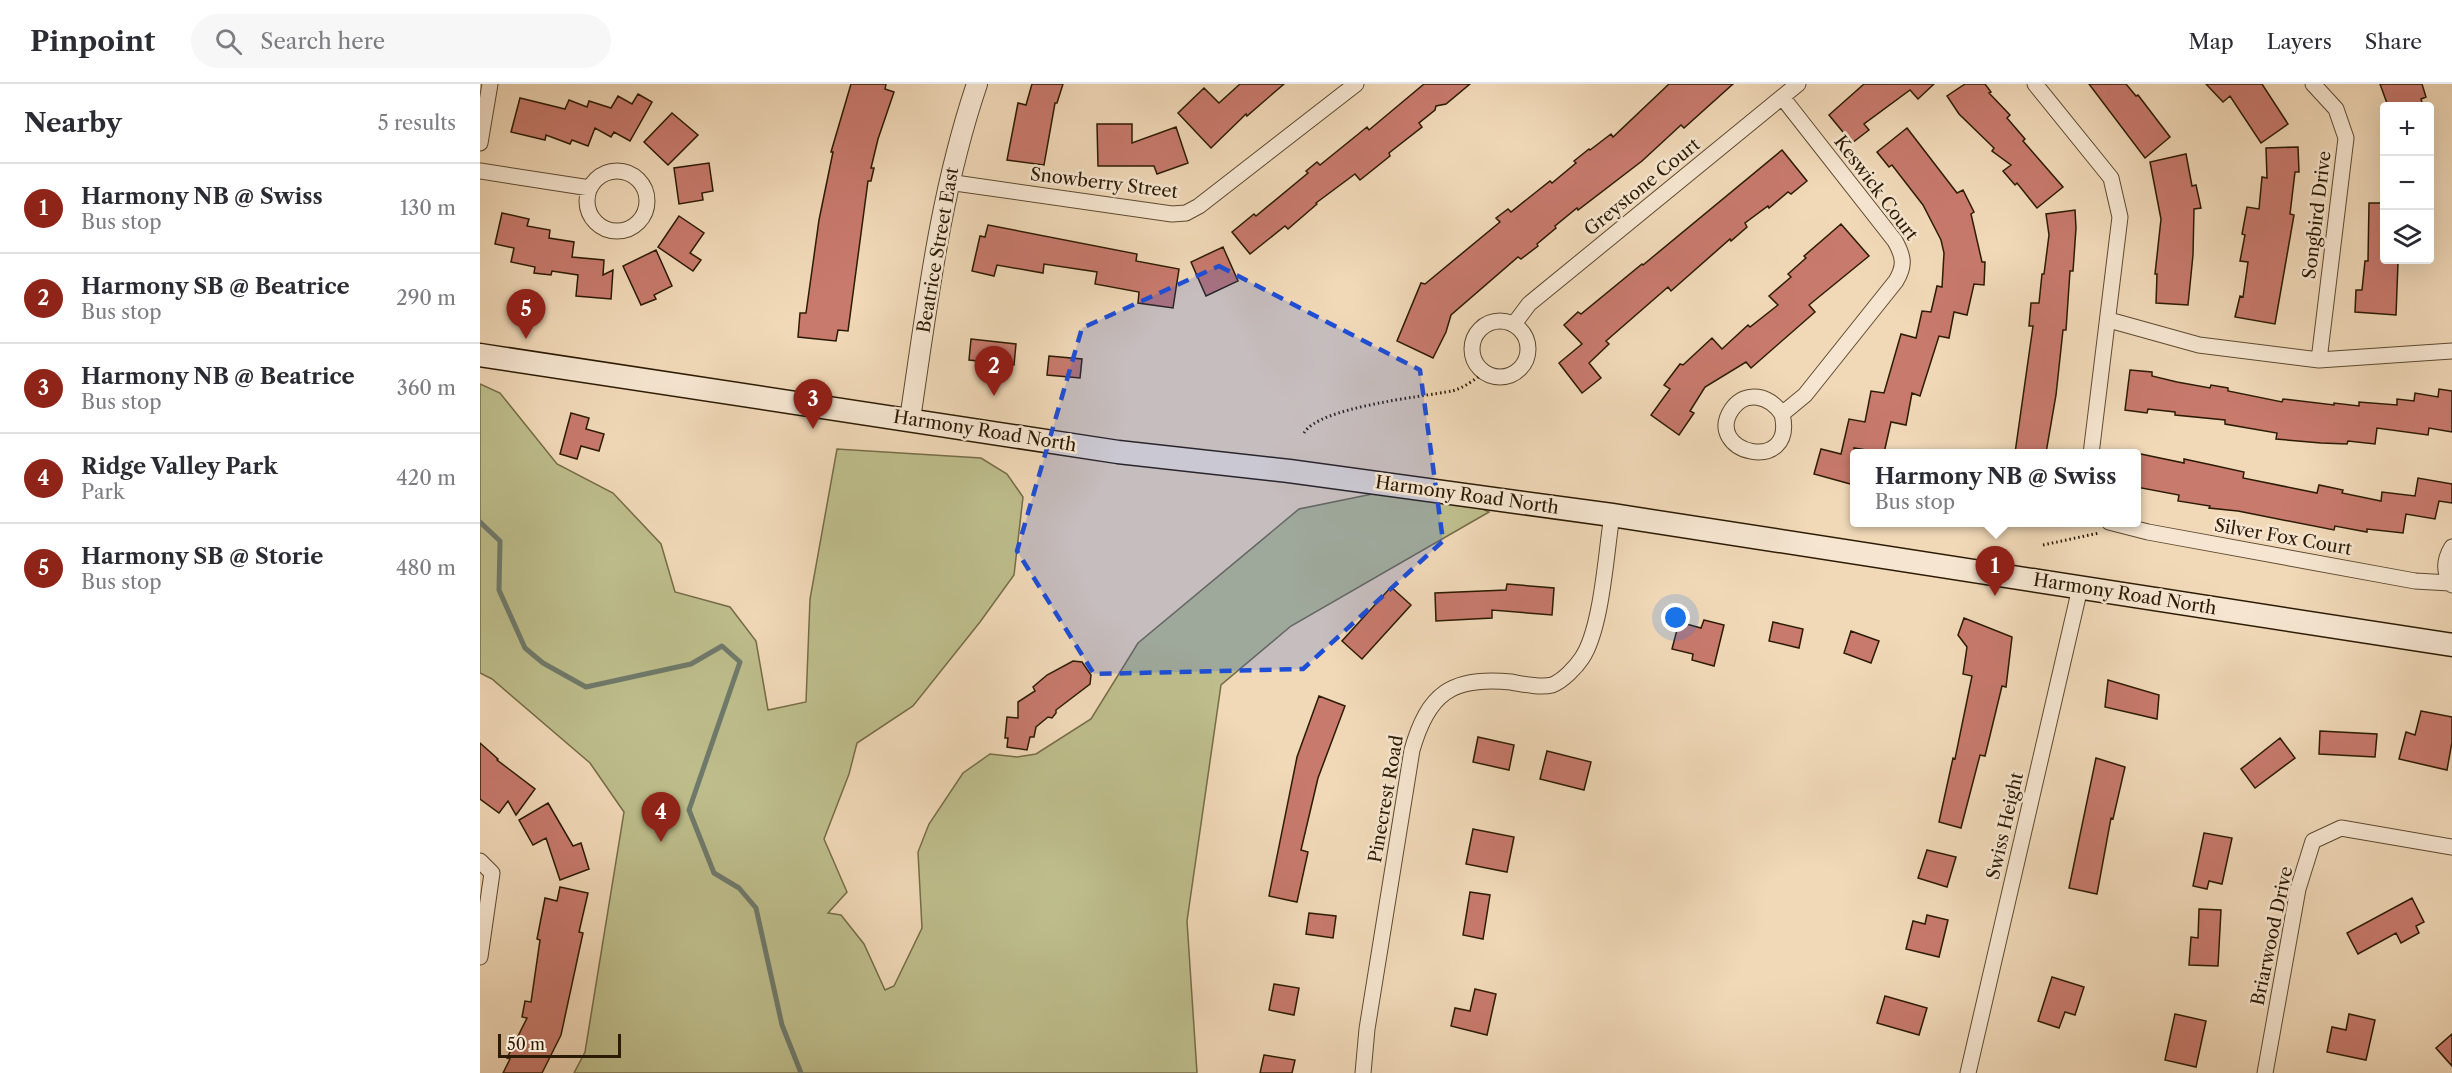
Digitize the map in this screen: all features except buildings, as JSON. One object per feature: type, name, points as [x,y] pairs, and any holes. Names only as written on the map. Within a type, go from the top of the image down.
[{"type":"main road","name":"Harmony Road North","points":[[480,355],[1118,452],[1289,471],[1612,515],[2452,645]]},
{"type":"street","points":[[480,143],[490,84]]},
{"type":"street","name":"Beatrice Street East","points":[[910,419],[937,236],[948,182],[977,84]]},
{"type":"street","name":"Snowberry Street","points":[[948,182],[1172,214],[1186,213],[1199,206],[1356,84]]},
{"type":"street","name":"Greystone Court","points":[[1514,324],[1529,304],[1798,84]]},
{"type":"street","points":[[2035,84],[2111,178],[2120,217],[2092,449]]},
{"type":"street","name":"Songbird Drive","points":[[2313,84],[2336,110],[2346,138],[2319,360]]},
{"type":"street","name":"Keswick Court","points":[[1782,97],[1895,241],[1902,254],[1903,268],[1896,281],[1804,395],[1782,414]]},
{"type":"street","points":[[480,171],[590,188]]},
{"type":"street","points":[[1498,320],[1514,324],[1525,336],[1528,344],[1528,352],[1522,367],[1508,376],[1492,376],[1484,373],[1478,368],[1471,354],[1473,338],[1477,331],[1491,321],[1498,320]]},
{"type":"street","points":[[2109,320],[2199,345],[2319,360],[2452,351]]},
{"type":"street","name":"Pinecrest Road","points":[[1363,1073],[1369,1017],[1412,750],[1419,727],[1430,706],[1446,691],[1466,684],[1489,680],[1552,685],[1568,674],[1583,657],[1592,634],[1612,515]]},
{"type":"street","name":"Silver Fox Court","points":[[2112,527],[2415,581],[2451,584]]},
{"type":"street","name":"Silver Fox Court","points":[[2451,584],[2446,574],[2445,564],[2452,547]]},
{"type":"street","name":"Swiss Height","points":[[1968,1073],[2080,588]]},
{"type":"street","name":"Briarwood Drive","points":[[2265,1073],[2298,889],[2313,841],[2341,828],[2452,847]]},
{"type":"street","points":[[480,861],[492,873],[480,957]]},
{"type":"path","points":[[1304,433],[1308,427],[1321,419],[1343,411],[1454,390],[1484,373]]},
{"type":"path","points":[[2043,545],[2099,535],[2104,527]]},
{"type":"highlighted area","points":[[1219,266],[1420,370],[1443,541],[1303,669],[1094,674],[1017,551],[1082,328]]},
{"type":"green space","points":[[480,384],[500,393],[557,464],[613,493],[661,544],[675,592],[730,607],[756,641],[768,710],[806,702],[810,599],[837,449],[981,458],[1007,474],[1023,497],[1014,575],[913,706],[857,743],[849,774],[824,839],[847,892],[828,913],[841,915],[864,944],[885,990],[894,986],[922,928],[918,852],[929,824],[963,773],[990,754],[1017,757],[1036,754],[1091,719],[1138,643],[1299,509],[1426,483],[1489,512],[1291,626],[1221,685],[1187,921],[1197,1073],[574,1073],[585,1052],[624,812],[590,763],[492,679],[480,673]]},
{"type":"waterway","points":[[480,522],[500,541],[499,590],[525,648],[543,663],[586,687],[691,664],[722,646],[740,662],[689,810],[714,873],[739,888],[756,908],[782,1025],[801,1073]]},
{"type":"place","name":"Harmony SB @ Storie","points":[[526,339]]},
{"type":"place","name":"Harmony SB @ Beatrice","points":[[994,396]]},
{"type":"place","name":"Harmony NB @ Beatrice","points":[[813,429]]},
{"type":"place","name":"Harmony NB @ Swiss","points":[[1995,596]]},
{"type":"place","name":"Ridge Valley Park","points":[[661,842]]}]
